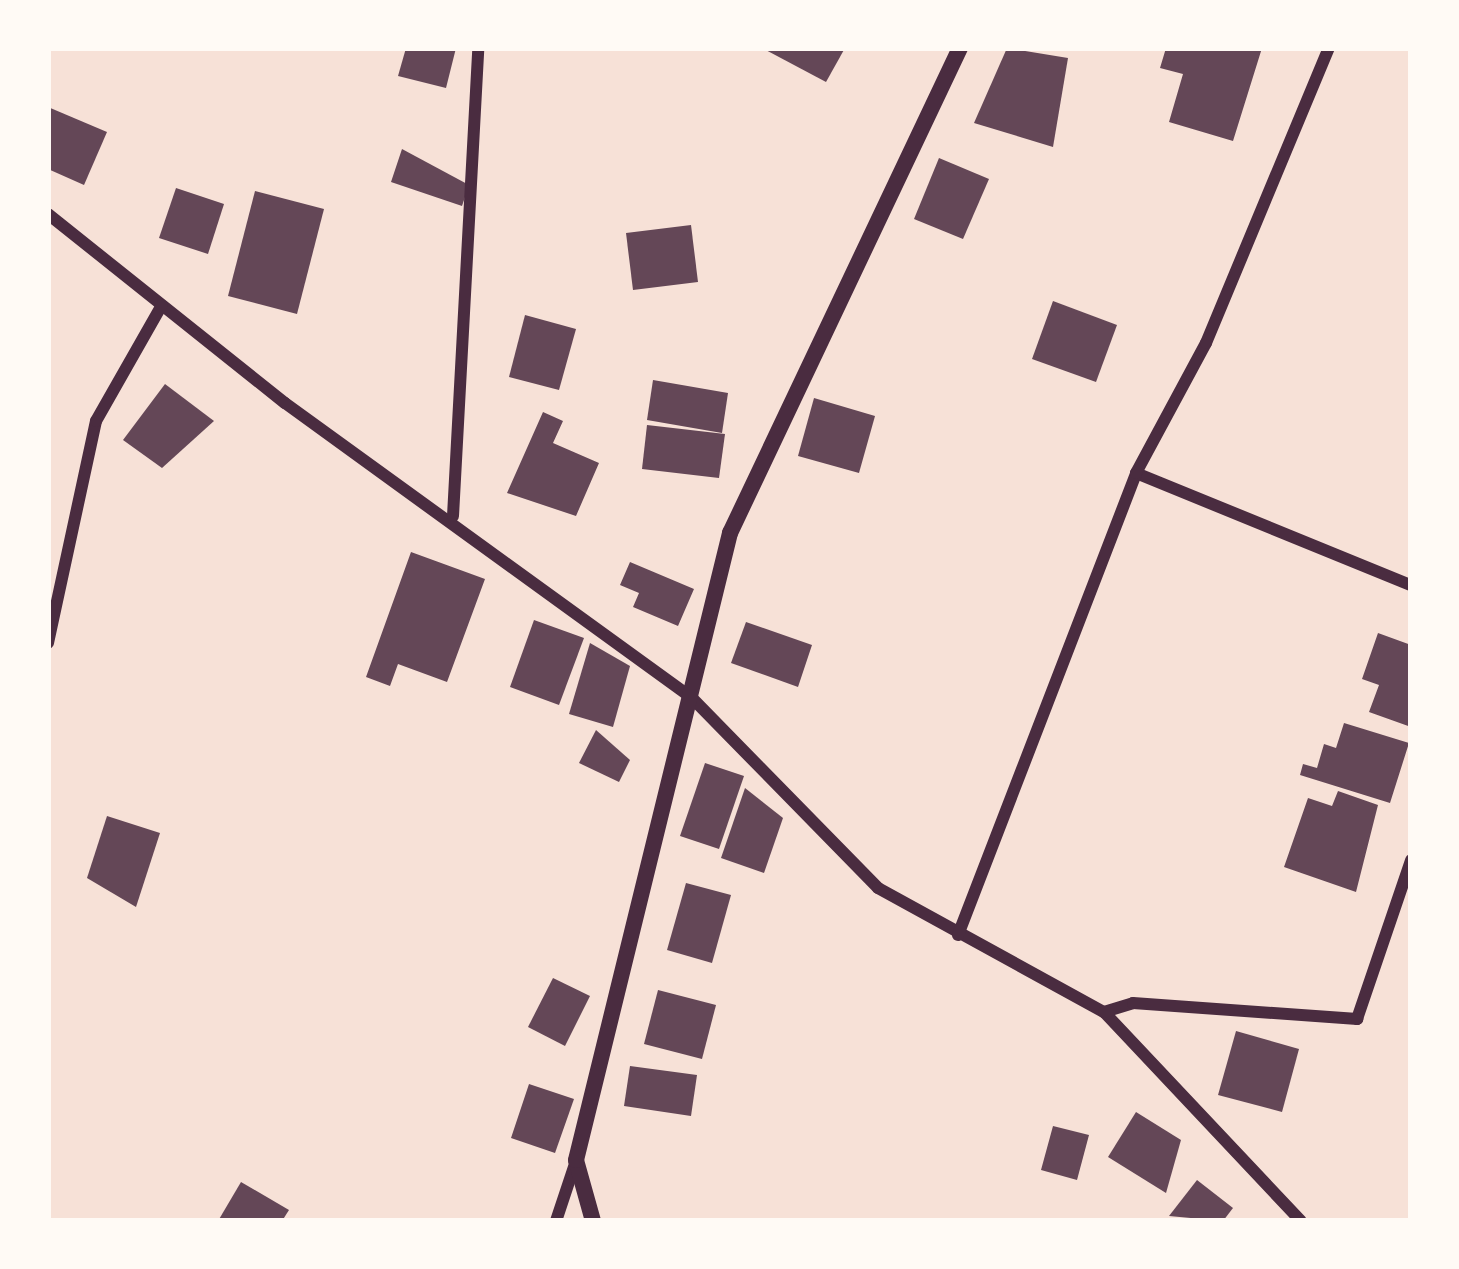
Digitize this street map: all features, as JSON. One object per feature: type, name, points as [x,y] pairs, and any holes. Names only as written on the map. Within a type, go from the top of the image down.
[{"type":"street","points":[[452,516],[478,48]]},
{"type":"street","points":[[556,1221],[576,1160],[730,533],[960,48]]},
{"type":"street","points":[[958,935],[1136,472],[1206,343],[1329,48]]},
{"type":"street","points":[[48,214],[162,305],[692,698],[878,888],[1104,1012],[1301,1221]]},
{"type":"street","points":[[48,643],[96,421],[162,305]]},
{"type":"street","points":[[1136,472],[1411,585]]},
{"type":"street","points":[[1104,1012],[1133,1003],[1357,1019],[1411,860]]},
{"type":"street","points":[[576,1160],[593,1221]]},
{"type":"building","points":[[406,48],[456,48],[446,88],[398,76]]},
{"type":"building","points":[[762,48],[845,48],[826,82]]},
{"type":"building","points":[[1007,48],[1068,58],[1053,147],[974,123]]},
{"type":"building","points":[[1166,48],[1262,48],[1233,141],[1169,122],[1183,74],[1160,68]]},
{"type":"building","points":[[48,107],[107,132],[84,185],[48,169]]},
{"type":"building","points":[[402,149],[469,185],[462,206],[391,182]]},
{"type":"building","points":[[939,158],[989,179],[963,239],[914,219]]},
{"type":"building","points":[[176,188],[224,204],[208,254],[159,238]]},
{"type":"building","points":[[255,191],[324,209],[297,314],[228,296]]},
{"type":"building","points":[[691,225],[698,282],[633,290],[626,233]]},
{"type":"building","points":[[1053,301],[1117,325],[1096,382],[1032,359]]},
{"type":"building","points":[[525,315],[576,329],[559,390],[509,377]]},
{"type":"building","points":[[653,380],[728,393],[722,433],[647,420]]},
{"type":"building","points":[[165,384],[214,421],[162,468],[123,440]]},
{"type":"building","points":[[814,398],[875,416],[859,473],[798,456]]},
{"type":"building","points":[[543,412],[563,421],[553,443],[599,463],[576,516],[507,493]]},
{"type":"building","points":[[647,425],[725,434],[719,478],[642,469]]},
{"type":"building","points":[[411,552],[485,579],[447,682],[398,664],[390,686],[366,677]]},
{"type":"building","points":[[630,562],[694,589],[678,626],[633,607],[639,593],[620,585]]},
{"type":"building","points":[[534,620],[584,638],[559,705],[510,687]]},
{"type":"building","points":[[746,622],[812,645],[798,687],[731,663]]},
{"type":"building","points":[[1378,633],[1411,645],[1411,727],[1369,712],[1379,685],[1362,679]]},
{"type":"building","points":[[590,643],[630,666],[613,727],[569,714]]},
{"type":"building","points":[[1344,723],[1409,743],[1390,803],[1300,775],[1303,764],[1317,768],[1324,744],[1336,748]]},
{"type":"building","points":[[596,730],[630,760],[619,782],[579,763]]},
{"type":"building","points":[[705,763],[744,776],[719,849],[680,836]]},
{"type":"building","points":[[745,788],[783,818],[764,873],[721,858]]},
{"type":"building","points":[[1338,791],[1378,805],[1356,892],[1284,867],[1308,798],[1332,806]]},
{"type":"building","points":[[107,816],[160,833],[136,907],[87,878]]},
{"type":"building","points":[[686,883],[731,895],[712,963],[667,950]]},
{"type":"building","points":[[553,978],[590,996],[565,1046],[528,1027]]},
{"type":"building","points":[[658,990],[716,1005],[702,1059],[644,1044]]},
{"type":"building","points":[[1236,1031],[1299,1049],[1282,1112],[1218,1095]]},
{"type":"building","points":[[630,1066],[697,1075],[691,1116],[624,1106]]},
{"type":"building","points":[[529,1084],[574,1099],[555,1153],[511,1138]]},
{"type":"building","points":[[1136,1112],[1181,1140],[1166,1193],[1108,1157]]},
{"type":"building","points":[[1053,1126],[1089,1135],[1077,1180],[1041,1170]]},
{"type":"building","points":[[1197,1180],[1233,1208],[1223,1221],[1169,1216]]},
{"type":"building","points":[[241,1182],[289,1210],[282,1221],[218,1221]]}]
